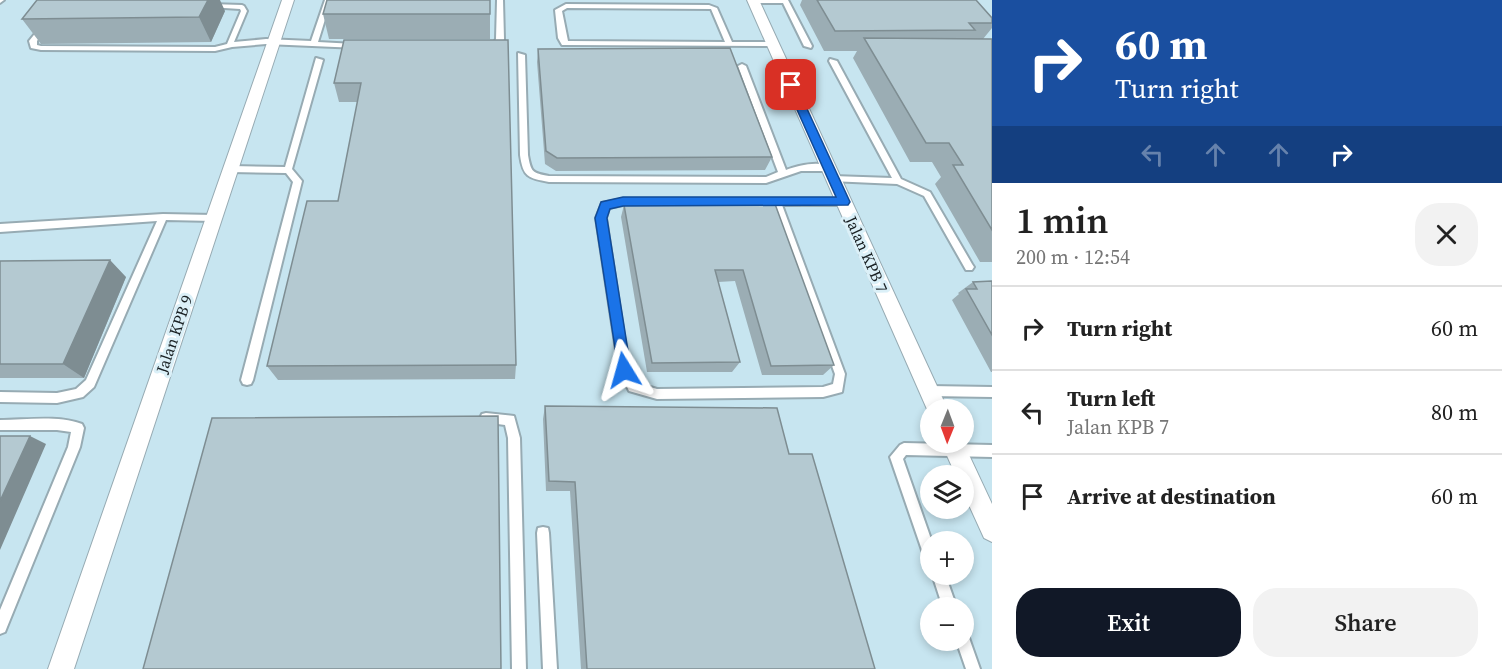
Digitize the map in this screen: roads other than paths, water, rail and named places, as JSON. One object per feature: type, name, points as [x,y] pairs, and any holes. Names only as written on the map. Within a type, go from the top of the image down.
[{"type":"street","name":"Jalan KPB 9","points":[[61,669],[288,0]]},
{"type":"street","name":"Jalan KPB 7","points":[[753,0],[933,399]]},
{"type":"street","points":[[957,453],[992,530]]},
{"type":"lane","points":[[314,44],[328,0]]},
{"type":"lane","points":[[485,47],[497,45],[500,39],[500,0]]},
{"type":"lane","points":[[753,0],[785,1],[808,46]]},
{"type":"lane","points":[[198,6],[242,7],[244,11],[230,44]]},
{"type":"lane","points":[[729,43],[714,8],[566,6],[558,10],[562,38],[565,43],[571,44],[773,44]]},
{"type":"lane","points":[[47,22],[33,41],[33,46],[41,48],[215,49],[230,44],[273,43],[360,46]]},
{"type":"lane","points":[[521,55],[524,155],[526,169],[533,177],[766,180],[800,168],[898,181],[927,194],[969,267]]},
{"type":"lane","points":[[288,170],[319,60]]},
{"type":"lane","points":[[833,61],[898,181]]},
{"type":"lane","points":[[742,66],[783,173]]},
{"type":"lane","points":[[231,169],[288,170],[298,181],[247,380]]},
{"type":"lane","points":[[777,203],[840,374],[838,388],[822,392],[657,394],[633,387],[624,370],[601,218],[605,205],[623,202],[844,202]]},
{"type":"lane","points":[[0,228],[163,217],[214,218]]},
{"type":"lane","points":[[0,397],[57,398],[80,393],[90,383],[163,217]]},
{"type":"lane","points":[[929,391],[992,392]]},
{"type":"lane","points":[[469,418],[510,420],[514,438],[519,669]]},
{"type":"lane","points":[[0,425],[57,425],[78,428],[74,447],[0,627]]},
{"type":"lane","points":[[920,448],[904,449],[896,457],[922,531]]},
{"type":"lane","points":[[974,449],[992,451]]},
{"type":"lane","points":[[543,533],[550,669]]},
{"type":"lane","points":[[967,651],[973,669]]}]
